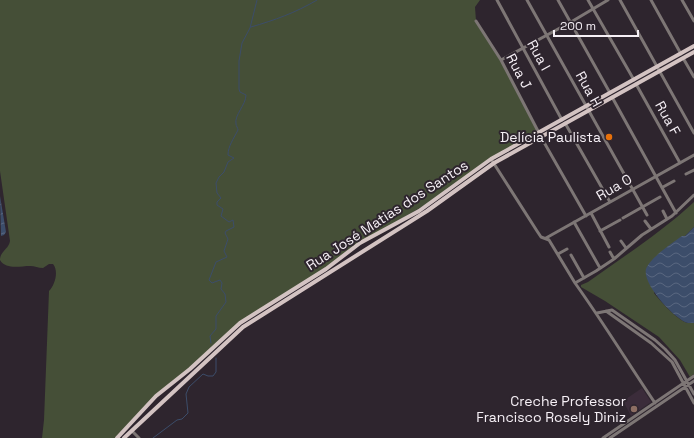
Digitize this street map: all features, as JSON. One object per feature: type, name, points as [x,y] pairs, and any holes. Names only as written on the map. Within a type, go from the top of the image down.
[{"type":"main road","name":"Rua José Matias dos Santos","points":[[682,56],[694,46]]},
{"type":"main road","name":"Rua José Matias dos Santos","points":[[117,438],[160,392],[190,369],[240,323],[326,269],[360,243],[419,211],[493,161],[658,69],[682,56],[694,52]]},
{"type":"main road","name":"Rua José Matias dos Santos","points":[[124,438],[239,330],[427,211],[493,161]]},
{"type":"main road","points":[[371,236],[370,240],[372,243],[376,244]]},
{"type":"main road","points":[[360,243],[364,246],[365,250]]},
{"type":"main road","points":[[160,392],[165,400]]},
{"type":"main road","points":[[152,400],[158,406]]},
{"type":"street","name":"Rua I","points":[[497,0],[610,202]]},
{"type":"street","name":"Rua H","points":[[527,0],[646,215]]},
{"type":"street","points":[[558,0],[657,175],[676,213]]},
{"type":"street","name":"Rua F","points":[[588,0],[680,163]]},
{"type":"street","points":[[501,60],[608,0]]},
{"type":"street","points":[[620,0],[694,133]]},
{"type":"street","points":[[651,0],[694,77]]},
{"type":"street","points":[[682,0],[694,21]]},
{"type":"street","name":"Rua J","points":[[476,21],[501,60],[540,135],[586,216]]},
{"type":"street","name":"Rua O","points":[[546,238],[694,155]]},
{"type":"street","points":[[493,161],[534,228],[541,236],[549,240],[575,283],[597,313],[605,328],[655,403]]},
{"type":"street","points":[[686,174],[694,170]]},
{"type":"street","points":[[663,187],[674,180]]},
{"type":"street","points":[[575,283],[614,259],[651,229],[676,213],[694,195]]},
{"type":"street","points":[[600,231],[660,197]]},
{"type":"street","points":[[663,211],[668,219]]},
{"type":"street","points":[[591,213],[609,247]]},
{"type":"street","points":[[646,221],[651,229]]},
{"type":"street","points":[[574,222],[600,268]]},
{"type":"street","points":[[621,241],[626,248]]},
{"type":"street","points":[[558,254],[567,249]]},
{"type":"street","points":[[610,252],[614,259]]},
{"type":"street","points":[[571,255],[584,278]]},
{"type":"street","points":[[597,313],[606,311],[651,343],[673,361],[686,382],[694,403]]},
{"type":"street","points":[[603,438],[694,376]]},
{"type":"street","points":[[610,438],[694,381]]},
{"type":"street","points":[[688,386],[694,394]]},
{"type":"street","points":[[132,431],[139,438]]},
{"type":"shaded area","name":"Creche Professor Francisco Rosely Diniz","points":[[642,388],[651,402],[631,416],[623,401]]},
{"type":"green space","points":[[0,0],[480,0],[475,7],[476,21],[501,60],[539,133],[491,159],[432,201],[371,236],[326,269],[240,323],[190,369],[156,396],[117,438],[42,438],[49,291],[54,282],[56,270],[53,264],[49,264],[43,268],[30,266],[14,267],[6,265],[0,260],[1,254],[8,246],[10,241],[0,171]]},
{"type":"green space","points":[[694,202],[694,227],[685,236],[654,293],[679,319],[688,323],[694,323],[694,374],[690,377],[680,360],[659,337],[581,287],[581,285],[588,282],[642,244],[669,224]]},
{"type":"water","points":[[0,196],[6,232],[1,236]]},
{"type":"water","points":[[694,227],[694,323],[688,323],[668,309],[654,292],[646,276],[646,269],[652,260],[682,236],[685,236]]},
{"type":"waterway","points":[[211,343],[210,336],[216,329],[216,316],[226,302],[225,294],[221,289],[222,283],[220,280],[212,283],[209,280],[216,262],[227,257],[224,251],[228,239],[225,233],[234,227],[233,220],[229,222],[221,216],[223,209],[217,205],[217,202],[221,198],[217,193],[216,183],[224,172],[228,162],[234,158],[228,155],[228,152],[238,130],[236,121],[246,95],[240,92],[239,89],[239,61],[242,43],[250,28],[257,0]]},
{"type":"waterway","points":[[251,27],[285,16],[317,0]]},
{"type":"waterway","points":[[153,438],[177,420],[182,419],[188,413],[186,394],[189,387],[203,374],[213,376],[216,372],[216,358]]},
{"type":"place","name":"Delícia Paulista","points":[[609,137]]},
{"type":"place","name":"Creche Professor Francisco Rosely Diniz","points":[[634,409]]}]
